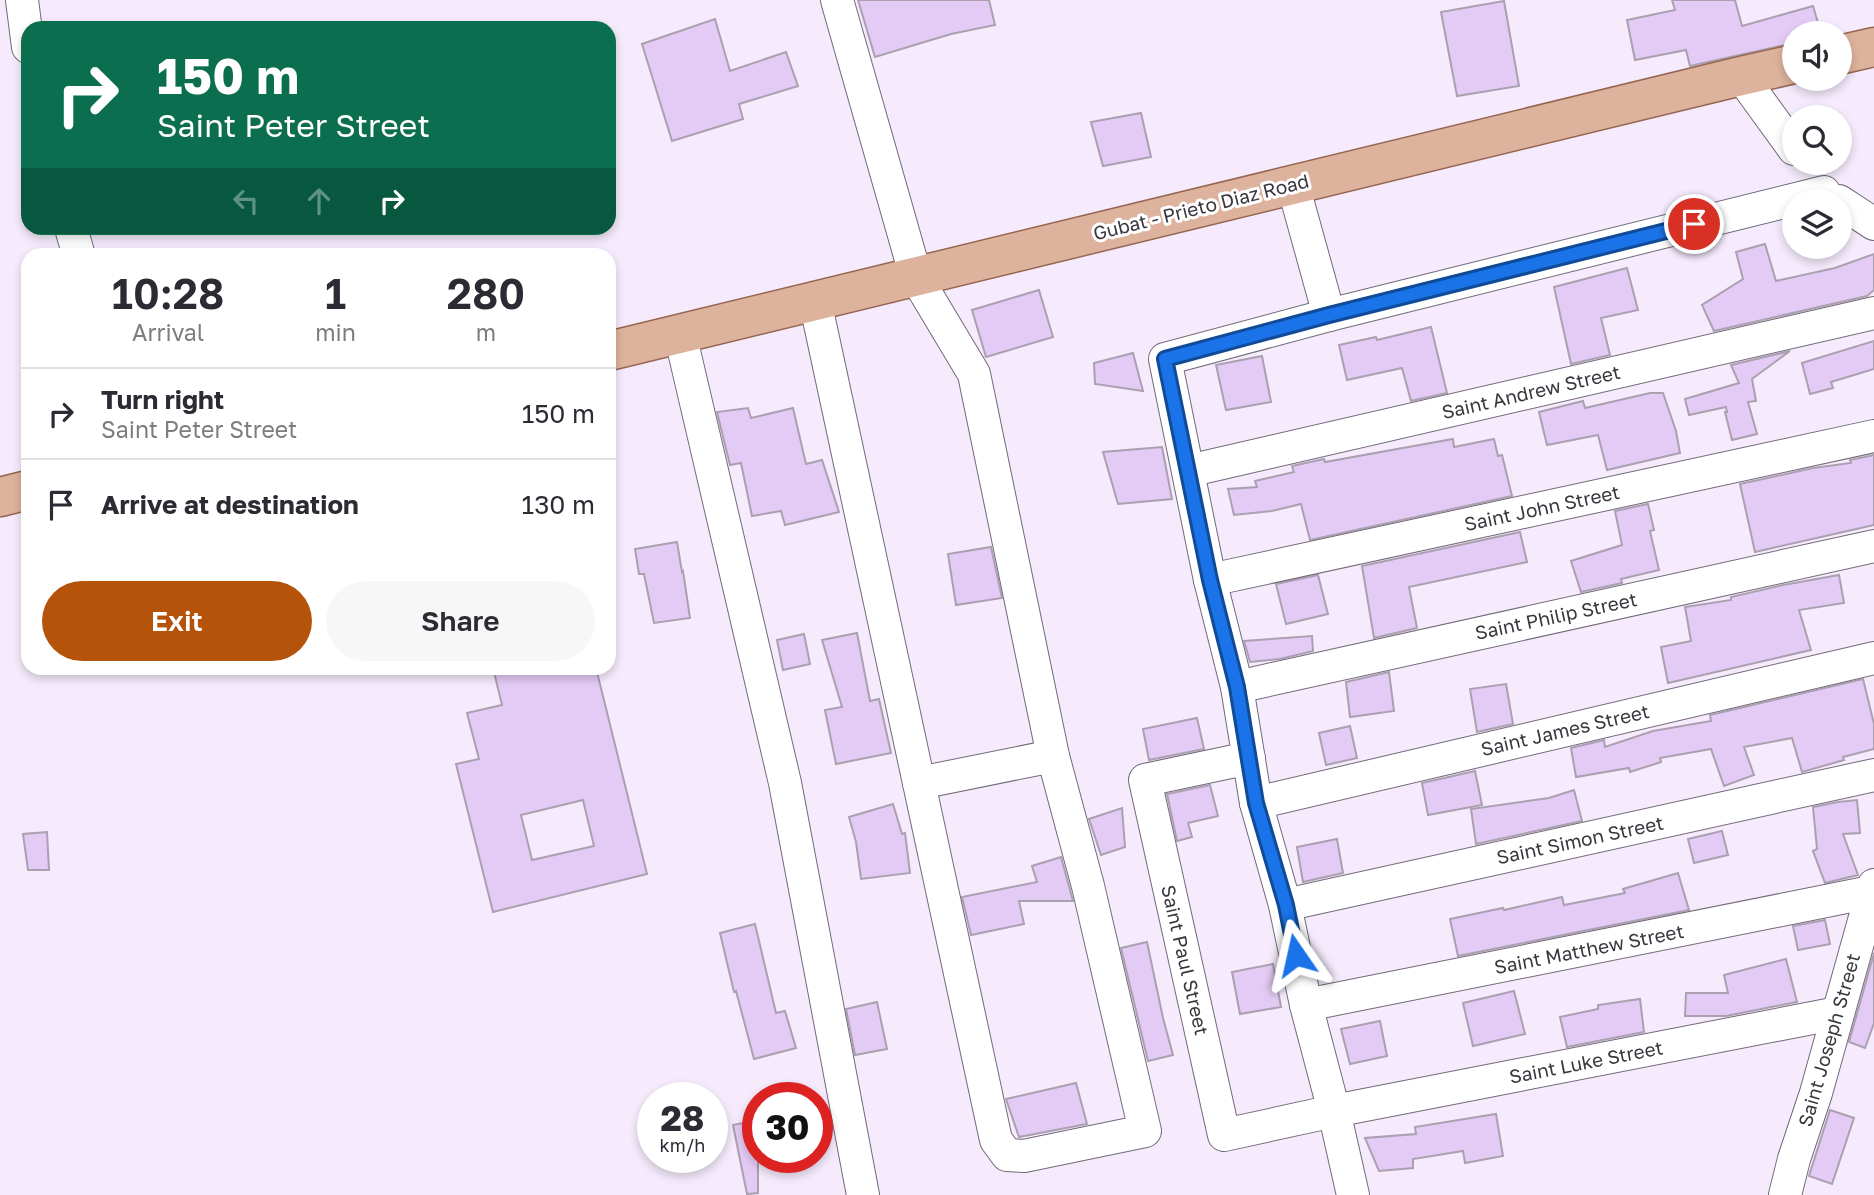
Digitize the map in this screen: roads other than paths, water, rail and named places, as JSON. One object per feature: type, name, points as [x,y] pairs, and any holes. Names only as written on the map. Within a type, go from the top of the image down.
[{"type":"main road","points":[[1852,52],[1874,47]]},
{"type":"main road","name":"Gubat - Prieto Diaz Road","points":[[616,349],[1782,67]]},
{"type":"main road","points":[[0,497],[21,492]]},
{"type":"street","points":[[22,0],[25,21]]},
{"type":"street","points":[[815,301],[996,1140],[1007,1155],[1024,1156],[1145,1131],[1088,886],[1053,757],[974,374],[916,277],[837,0]]},
{"type":"street","points":[[1741,76],[1782,132]]},
{"type":"street","points":[[1814,175],[1826,189]]},
{"type":"street","points":[[1293,185],[1329,315]]},
{"type":"street","points":[[1353,1195],[1306,1005],[1286,905],[1256,803],[1237,687],[1210,580],[1165,359],[1329,315],[1782,210]]},
{"type":"street","points":[[1852,210],[1874,224]]},
{"type":"street","name":"Saint Andrew Street","points":[[1188,471],[1874,313]]},
{"type":"street","points":[[680,334],[785,783],[863,1195]]},
{"type":"street","name":"Saint John Street","points":[[1210,580],[1874,436]]},
{"type":"street","name":"Saint Philip Street","points":[[1237,687],[1874,545]]},
{"type":"street","name":"Saint James Street","points":[[1256,803],[1874,658]]},
{"type":"street","points":[[919,783],[1053,757]]},
{"type":"street","name":"Saint Paul Street","points":[[1249,758],[1144,780],[1224,1135],[1334,1111]]},
{"type":"street","name":"Saint Simon Street","points":[[1286,905],[1874,775]]},
{"type":"street","name":"Saint Matthew Street","points":[[1306,1005],[1873,888]]},
{"type":"street","name":"Saint Joseph Street","points":[[1785,1195],[1873,888]]},
{"type":"street","name":"Saint Luke Street","points":[[1334,1111],[1838,1013]]}]
